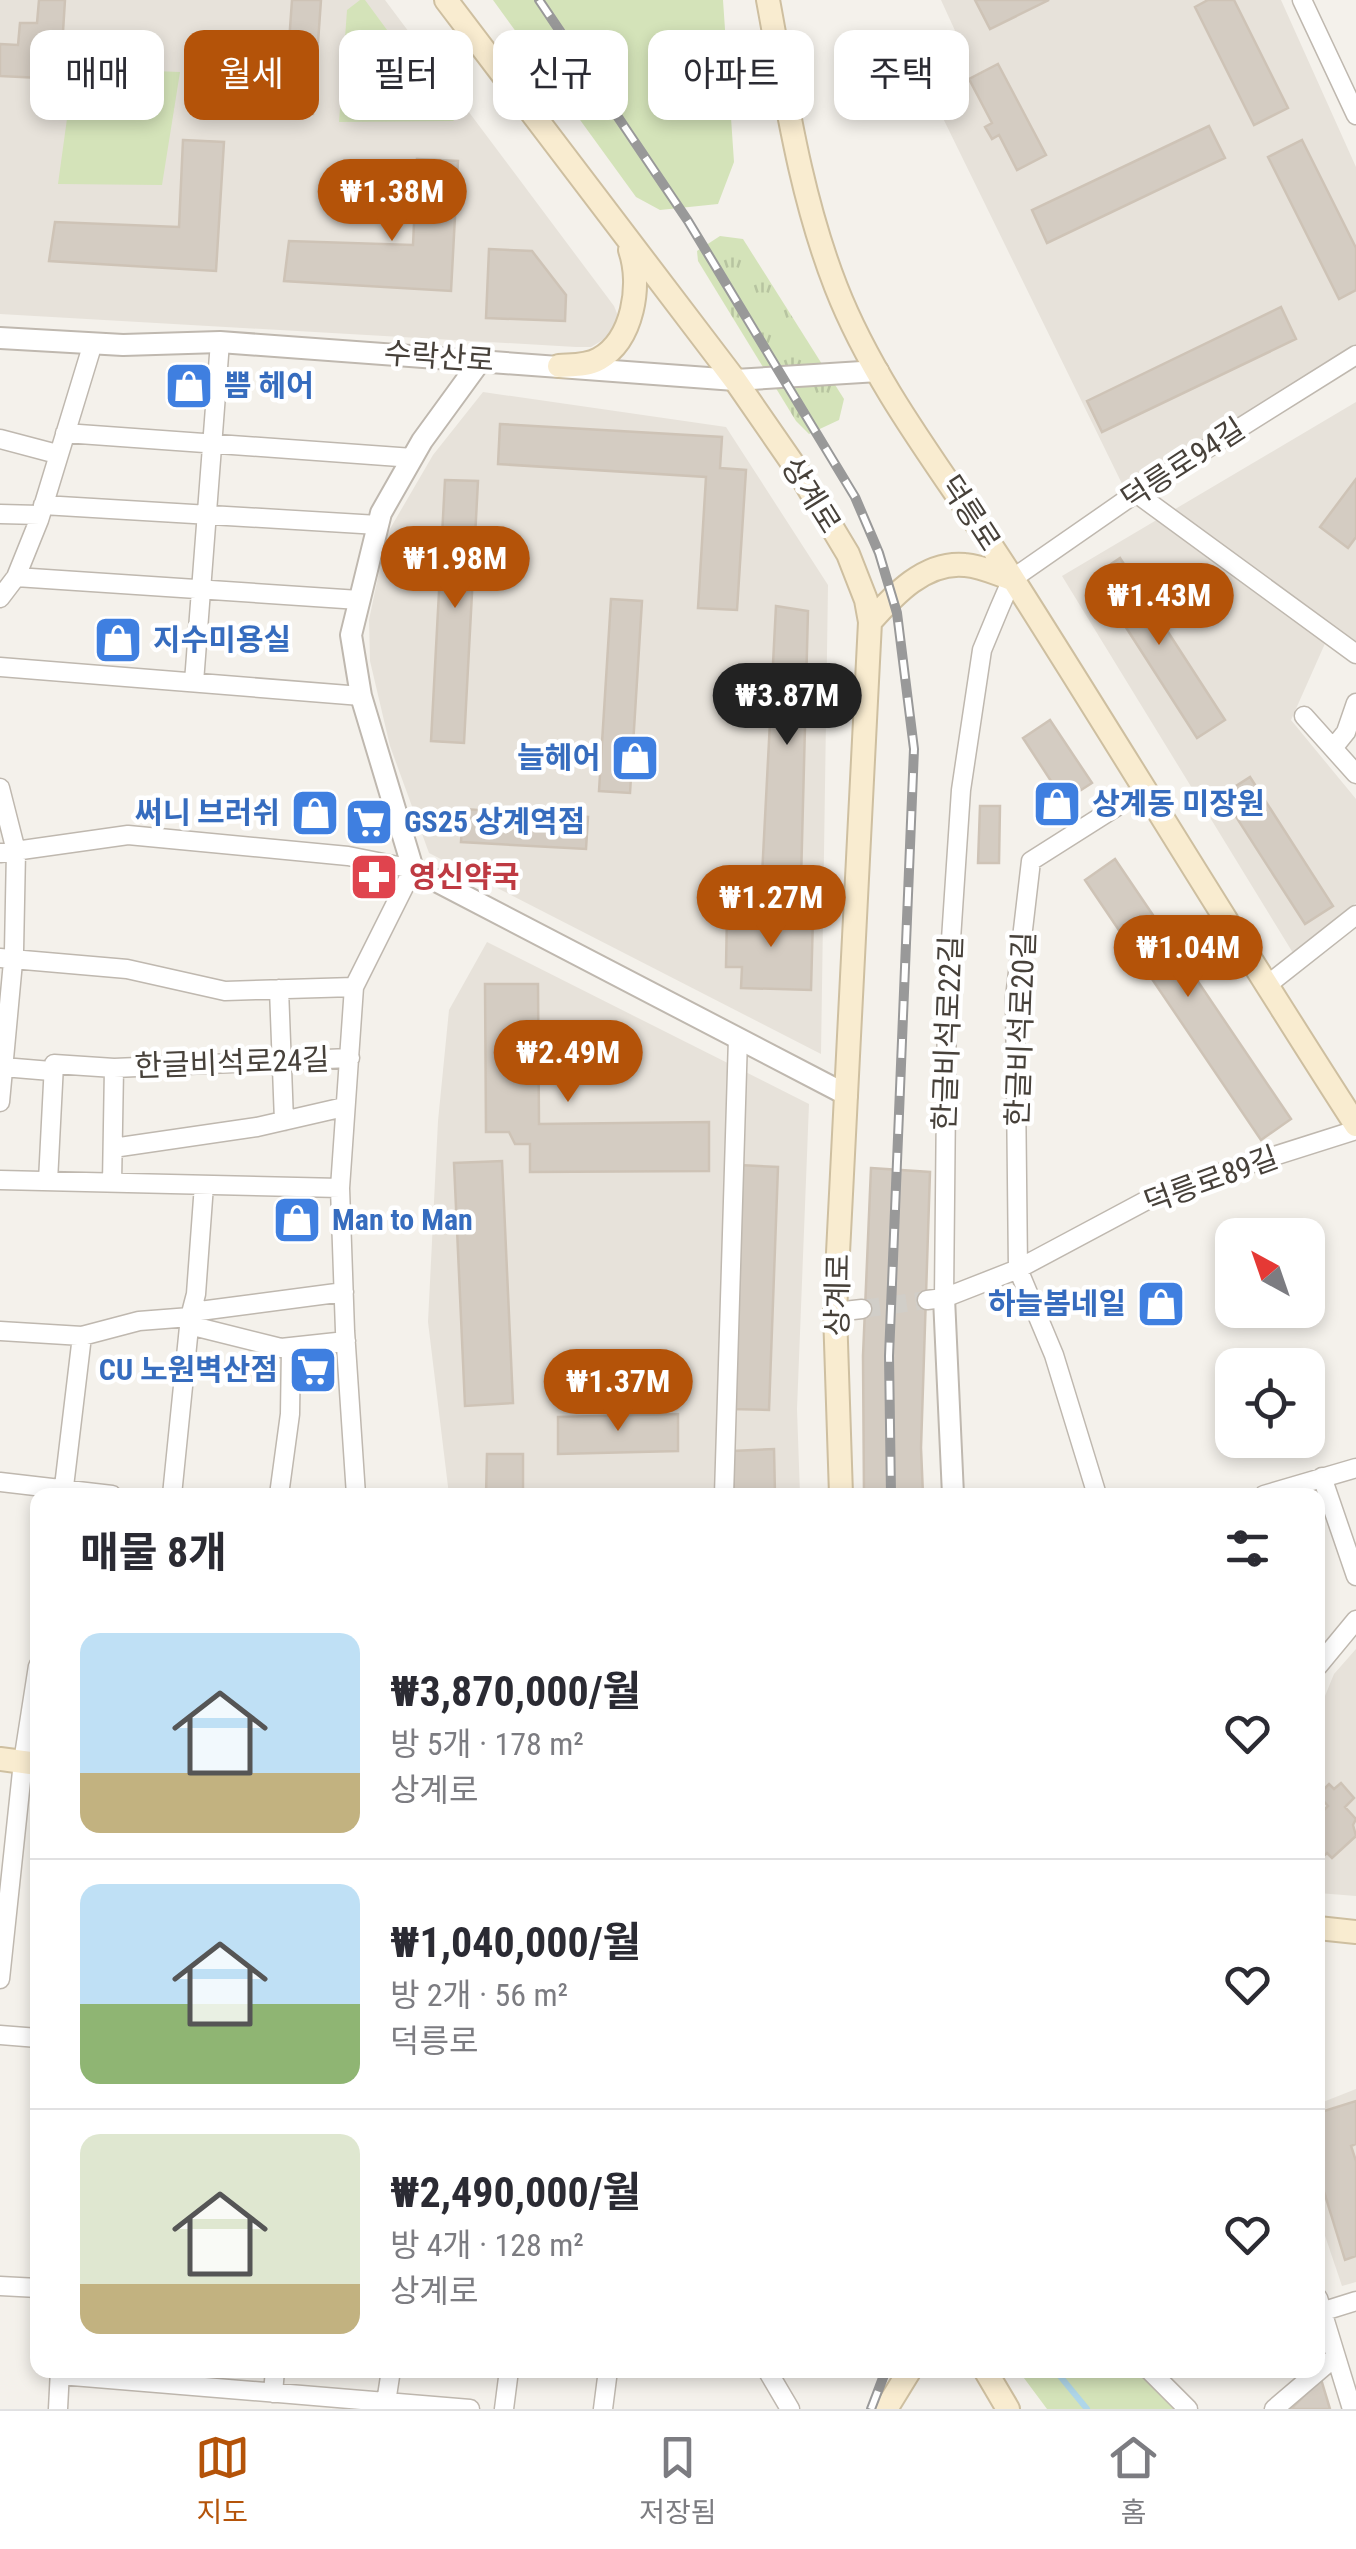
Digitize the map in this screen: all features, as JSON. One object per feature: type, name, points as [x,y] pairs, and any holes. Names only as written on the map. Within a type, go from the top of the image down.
[{"type":"main road","name":"상계로","points":[[446,0],[735,380],[834,529],[858,577],[870,622],[836,1312],[841,1488]]},
{"type":"main road","name":"덕릉로","points":[[768,0],[802,180],[819,242],[853,326],[1356,1128]]},
{"type":"main road","points":[[559,366],[596,361],[623,334],[635,288],[633,258],[627,242]]},
{"type":"main road","points":[[870,622],[912,580],[951,565],[971,566],[1012,578]]},
{"type":"main road","points":[[1325,1929],[1356,1932]]},
{"type":"main road","points":[[886,2409],[905,2378]]},
{"type":"main road","points":[[990,2378],[1008,2409]]},
{"type":"street","points":[[1302,0],[1356,115]]},
{"type":"street","name":"수락산로","points":[[0,338],[93,343],[220,342],[735,380],[878,371]]},
{"type":"street","points":[[194,682],[220,342]]},
{"type":"street","points":[[93,343],[42,510],[6,587],[201,590],[359,600]]},
{"type":"street","name":"덕릉로94길","points":[[1012,578],[1136,493],[1356,355]]},
{"type":"street","points":[[414,869],[361,696],[352,635],[381,512],[481,360]]},
{"type":"street","points":[[65,434],[413,458]]},
{"type":"street","points":[[0,439],[57,454]]},
{"type":"street","points":[[1136,493],[1356,654]]},
{"type":"street","points":[[0,514],[42,510],[378,525]]},
{"type":"street","name":"한글비석로22길","points":[[952,1488],[936,1299],[947,1000],[962,790],[982,650],[1012,578]]},
{"type":"street","points":[[0,666],[361,696]]},
{"type":"street","points":[[1334,748],[1346,732],[1356,703]]},
{"type":"street","points":[[1304,716],[1356,774]]},
{"type":"street","points":[[0,788],[8,852],[0,1102]]},
{"type":"street","name":"한글비석로20길","points":[[1095,1488],[1054,1355],[1018,1269],[1015,998],[1031,861],[1143,790]]},
{"type":"street","points":[[8,852],[128,835],[348,856],[414,869],[847,1095]]},
{"type":"street","name":"한글비석로24길","points":[[356,1488],[340,1188],[354,987],[414,869]]},
{"type":"street","points":[[1266,986],[1356,915]]},
{"type":"street","points":[[7,959],[126,969],[225,991],[354,987]]},
{"type":"street","points":[[279,990],[284,1121]]},
{"type":"street","points":[[724,1488],[738,1038]]},
{"type":"street","name":"한글비석로24길","points":[[3,1067],[52,1071],[54,1064],[114,1068],[350,1058]]},
{"type":"street","points":[[112,1183],[114,1068]]},
{"type":"street","points":[[48,1181],[52,1071]]},
{"type":"street","name":"한글비석로24길","points":[[113,1148],[284,1121],[344,1107]]},
{"type":"street","name":"덕릉로89길","points":[[1018,1269],[1164,1191],[1356,1128]]},
{"type":"street","points":[[0,1180],[340,1188]]},
{"type":"street","points":[[173,1488],[190,1318],[196,1294],[204,1185]]},
{"type":"street","points":[[936,1299],[1018,1269]]},
{"type":"street","points":[[0,1331],[82,1336],[139,1321],[190,1318],[344,1292]]},
{"type":"street","points":[[836,1312],[862,1309]]},
{"type":"street","points":[[190,1318],[281,1348],[346,1340]]},
{"type":"street","points":[[64,1488],[82,1336]]},
{"type":"street","points":[[281,1488],[290,1414],[290,1347]]},
{"type":"street","points":[[1287,1488],[1356,1468]]},
{"type":"street","points":[[1322,1477],[1356,1576]]},
{"type":"street","points":[[0,1482],[38,1488]]},
{"type":"street","points":[[1325,1658],[1356,1620]]},
{"type":"street","points":[[0,1979],[20,1762],[30,1709]]},
{"type":"street","points":[[0,2035],[30,2037]]},
{"type":"street","points":[[0,2286],[30,2288]]},
{"type":"street","points":[[1325,2304],[1356,2301]]},
{"type":"street","points":[[1325,2322],[1352,2409]]},
{"type":"street","points":[[1325,2366],[1335,2357]]},
{"type":"street","points":[[58,2409],[60,2378]]},
{"type":"street","points":[[204,2378],[273,2393],[385,2406],[470,2409]]},
{"type":"street","points":[[273,2393],[274,2378]]},
{"type":"street","points":[[385,2406],[390,2378]]},
{"type":"street","points":[[504,2409],[508,2378]]},
{"type":"street","points":[[604,2409],[607,2378]]},
{"type":"street","points":[[771,2378],[790,2409]]},
{"type":"street","points":[[1157,2378],[1188,2409]]},
{"type":"street","points":[[1274,2409],[1310,2378]]},
{"type":"shaded area","points":[[0,0],[385,0],[407,30],[339,30],[339,120],[473,118],[618,316],[611,335],[591,347],[576,347],[0,314]]},
{"type":"shaded area","points":[[941,0],[1281,0],[1356,167],[1356,358],[1128,496],[944,120],[969,120],[969,30],[955,30]]},
{"type":"shaded area","points":[[483,392],[726,427],[828,585],[821,1054],[429,853],[390,746],[370,661],[369,620],[387,534],[433,455]]},
{"type":"shaded area","points":[[1356,402],[1356,660],[1327,639],[1291,720],[1356,799],[1356,903],[1293,953],[1062,576]]},
{"type":"shaded area","points":[[487,942],[809,1104],[797,1409],[800,1488],[448,1488],[428,1322],[438,1121],[449,1010]]},
{"type":"shaded area","points":[[1356,1649],[1356,1896],[1325,1894],[1325,1696],[1334,1674]]},
{"type":"shaded area","points":[[1356,2089],[1356,2282],[1342,2286],[1325,2236],[1325,2101]]},
{"type":"green space","points":[[365,0],[387,30],[346,30],[347,10]]},
{"type":"green space","points":[[493,0],[723,0],[725,30],[648,30],[648,120],[731,120],[734,162],[718,204],[660,210],[636,197],[580,120],[628,120],[628,30],[515,30]]},
{"type":"green space","points":[[164,71],[180,72],[162,185],[58,184],[67,120],[164,120]]},
{"type":"green space","points":[[339,120],[454,121],[339,122]]},
{"type":"green space","points":[[720,236],[743,239],[844,399],[839,420],[809,434],[796,421],[698,261],[697,251]]},
{"type":"green space","points":[[1024,2378],[1149,2378],[1175,2409],[1047,2409]]},
{"type":"building","points":[[39,0],[65,0],[63,30],[30,30],[30,78],[0,76],[0,44],[18,45],[20,23],[37,23]]},
{"type":"building","points":[[292,0],[321,0],[319,30],[290,30]]},
{"type":"building","points":[[975,0],[1049,0],[990,29]]},
{"type":"building","points":[[1208,0],[1234,0],[1288,108],[1254,125],[1195,7]]},
{"type":"building","points":[[998,64],[1046,155],[1017,170],[999,135],[992,139],[985,127],[992,123],[969,79]]},
{"type":"building","points":[[1209,126],[1225,158],[1047,243],[1032,210]]},
{"type":"building","points":[[183,140],[224,142],[216,271],[49,261],[55,222],[179,227]]},
{"type":"building","points":[[1302,140],[1356,248],[1356,290],[1339,299],[1268,157]]},
{"type":"building","points":[[417,159],[458,161],[451,291],[284,281],[289,241],[413,245]]},
{"type":"building","points":[[489,249],[532,251],[566,295],[565,321],[486,318]]},
{"type":"building","points":[[1281,307],[1296,339],[1102,432],[1087,401]]},
{"type":"building","points":[[500,424],[722,437],[720,468],[746,470],[737,610],[698,608],[706,477],[498,464]]},
{"type":"building","points":[[1356,479],[1356,537],[1348,548],[1320,527]]},
{"type":"building","points":[[445,480],[478,481],[464,743],[431,741]]},
{"type":"building","points":[[1120,558],[1225,720],[1197,738],[1093,576]]},
{"type":"building","points":[[611,599],[642,601],[630,793],[599,791]]},
{"type":"building","points":[[776,606],[808,611],[801,880],[762,876]]},
{"type":"building","points":[[1050,720],[1092,783],[1064,801],[1023,738]]},
{"type":"building","points":[[1250,777],[1333,906],[1305,924],[1222,795]]},
{"type":"building","points":[[980,806],[1000,806],[999,863],[978,863]]},
{"type":"building","points":[[463,809],[588,817],[586,849],[461,842]]},
{"type":"building","points":[[1115,859],[1291,1119],[1261,1140],[1085,880]]},
{"type":"building","points":[[727,914],[813,916],[811,990],[741,988],[742,967],[726,967]]},
{"type":"building","points":[[485,984],[538,984],[539,1124],[709,1122],[709,1171],[530,1172],[530,1144],[515,1144],[509,1132],[486,1132]]},
{"type":"building","points":[[502,1161],[513,1403],[465,1406],[454,1163]]},
{"type":"building","points":[[739,1165],[778,1167],[769,1410],[731,1409]]},
{"type":"building","points":[[871,1168],[930,1172],[923,1488],[864,1488],[863,1356]]},
{"type":"building","points":[[678,1414],[678,1451],[558,1454],[558,1417]]},
{"type":"building","points":[[774,1449],[775,1488],[734,1488],[733,1451]]},
{"type":"building","points":[[487,1454],[523,1454],[523,1488],[486,1488]]},
{"type":"building","points":[[1341,1783],[1354,1798],[1345,1807],[1356,1819],[1356,1836],[1332,1858],[1325,1855],[1325,1788],[1329,1784],[1334,1789]]},
{"type":"building","points":[[1356,2101],[1356,2144],[1351,2146],[1356,2161],[1356,2256],[1345,2260],[1325,2195],[1325,2111]]},
{"type":"building","points":[[1321,2379],[1330,2409],[1291,2409]]},
{"type":"waterway","points":[[1062,2378],[1087,2409]]},
{"type":"tunnel","points":[[862,1309],[927,1300]]},
{"type":"railway","points":[[539,0],[688,221],[855,497],[879,553],[897,613],[914,749],[889,1356],[891,1488]]},
{"type":"railway","points":[[871,2409],[883,2378]]},
{"type":"place","name":"쁨 헤어","points":[[189,386]]},
{"type":"place","name":"지수미용실","points":[[118,640]]},
{"type":"place","name":"늘헤어","points":[[635,758]]},
{"type":"place","name":"상계동 미장원","points":[[1057,804]]},
{"type":"place","name":"써니 브러쉬","points":[[315,813]]},
{"type":"place","name":"GS25 상계역점","points":[[369,822]]},
{"type":"place","name":"영신약국","points":[[374,877]]},
{"type":"place","name":"Man to Man","points":[[297,1220]]},
{"type":"place","name":"하늘봄네일","points":[[1161,1304]]},
{"type":"place","name":"CU 노원벽산점","points":[[313,1370]]}]
